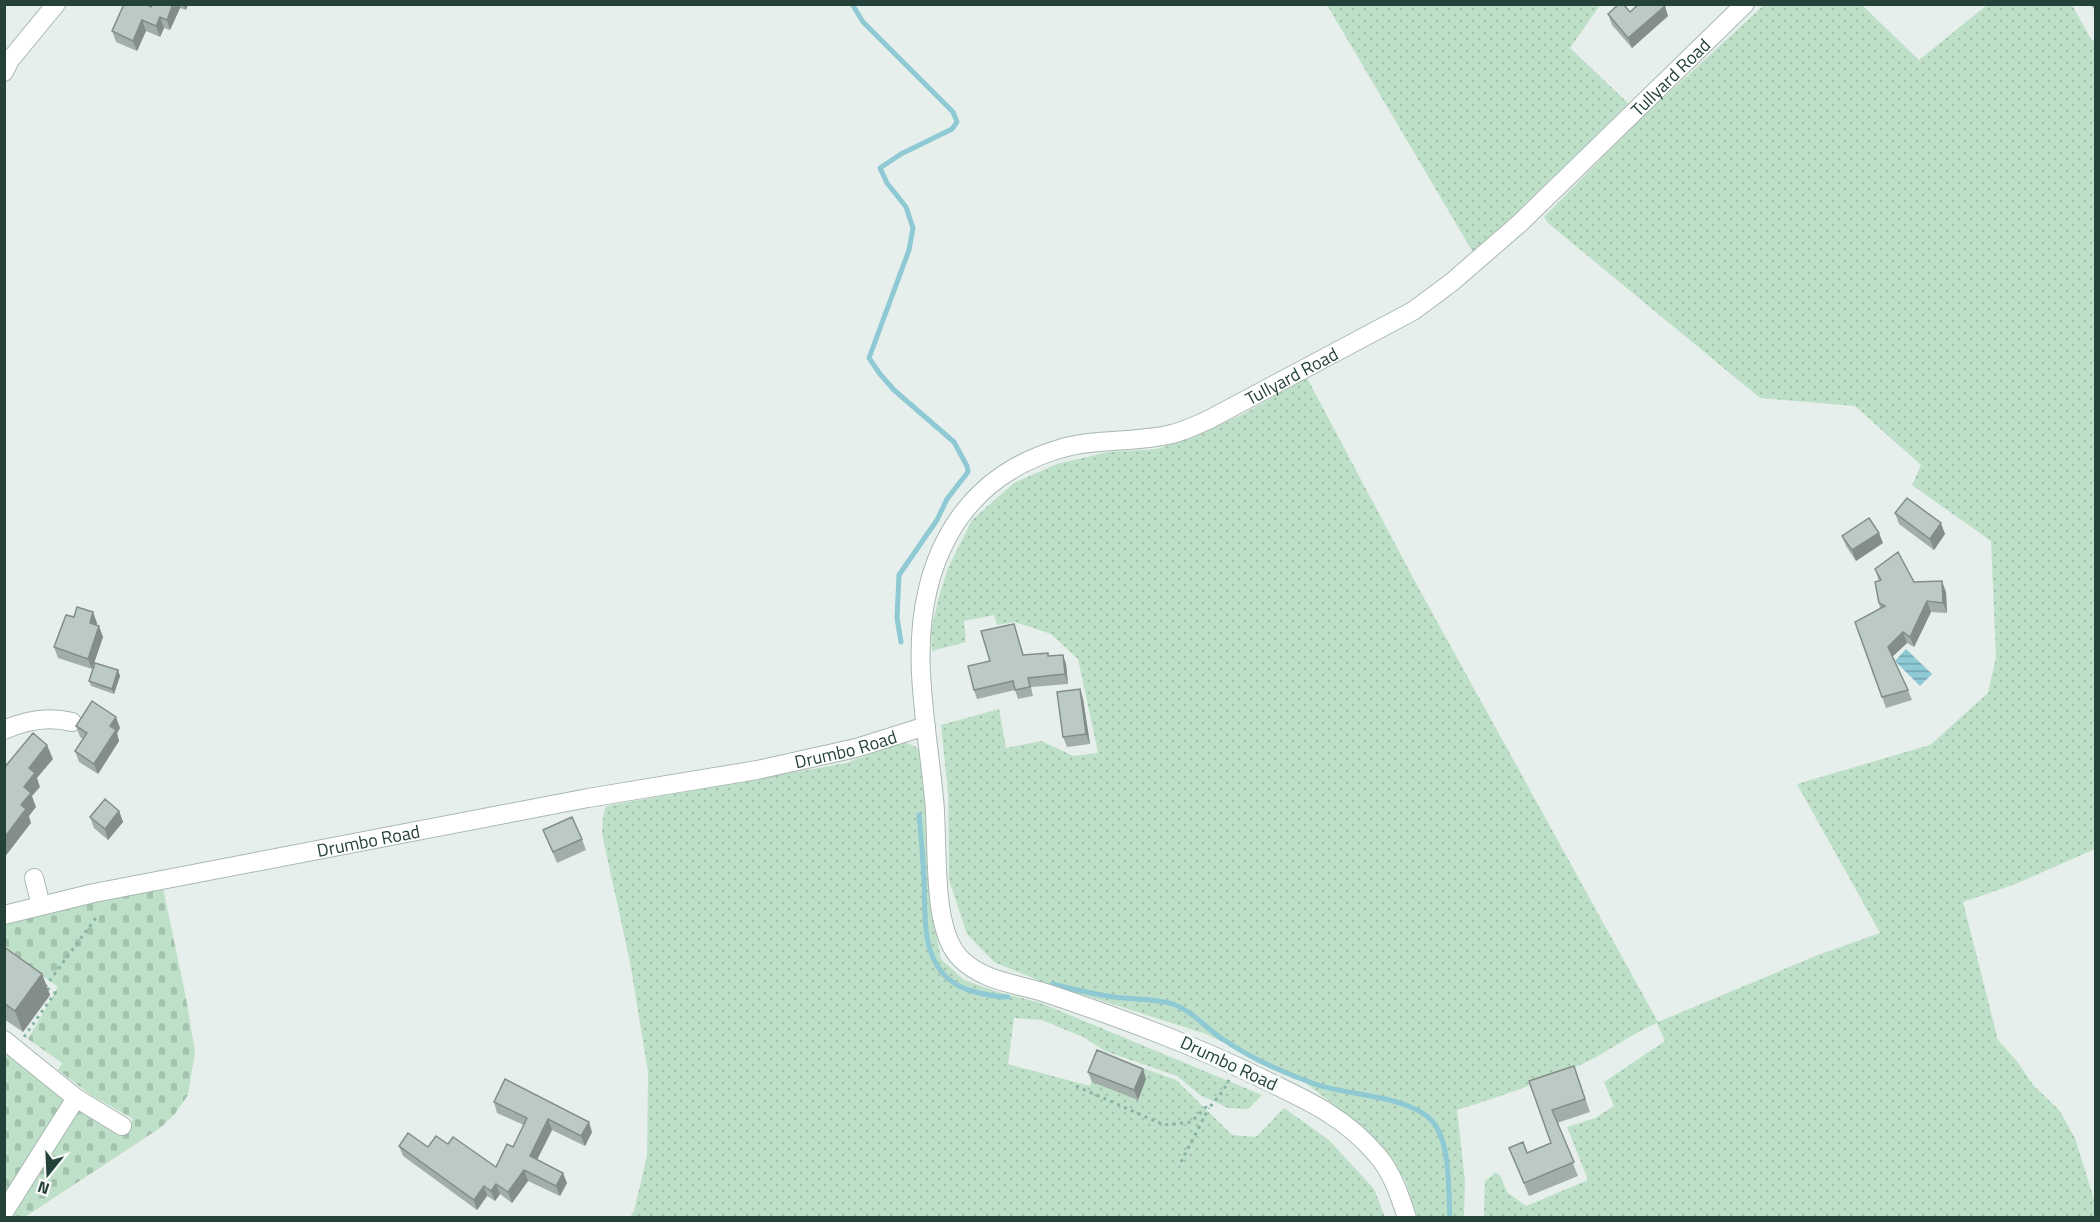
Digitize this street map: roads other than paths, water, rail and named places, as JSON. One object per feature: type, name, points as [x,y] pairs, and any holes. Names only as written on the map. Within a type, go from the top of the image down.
[{"type":"street","points":[[4,72],[10,60],[56,4]]},
{"type":"street","name":"Tullyard Road","points":[[926,726],[921,671],[924,610],[932,570],[955,524],[968,505],[994,480],[1025,461],[1062,447],[1172,434],[1208,420],[1413,311],[1452,282],[1520,223],[1745,4]]},
{"type":"street","points":[[4,730],[43,719],[72,722]]},
{"type":"street","name":"Drumbo Road","points":[[4,915],[94,893],[588,798],[757,770],[856,748],[926,726],[936,817],[939,906],[948,942],[959,958],[976,972],[1044,992],[1170,1037],[1236,1065],[1324,1108],[1379,1156],[1398,1191],[1407,1218]]},
{"type":"street","points":[[34,878],[41,906]]},
{"type":"street","points":[[10,1045],[76,1098],[122,1126]]},
{"type":"street","points":[[4,1212],[76,1098]]},
{"type":"water","points":[[1906,649],[1932,674],[1920,686],[1895,661]]},
{"type":"waterway","points":[[852,4],[863,22],[953,112],[957,122],[952,129],[901,154],[880,168],[887,183],[906,207],[913,228],[909,250],[869,358],[894,390],[954,442],[968,472],[947,499],[937,520],[899,575],[897,618],[901,642]]},
{"type":"waterway","points":[[919,815],[926,928],[933,958],[952,982],[968,990],[1008,997]]},
{"type":"waterway","points":[[1052,984],[1106,996],[1173,1004],[1192,1015],[1232,1045],[1279,1070],[1328,1088],[1393,1101],[1422,1112],[1432,1121],[1443,1141],[1446,1153],[1450,1218]]}]
